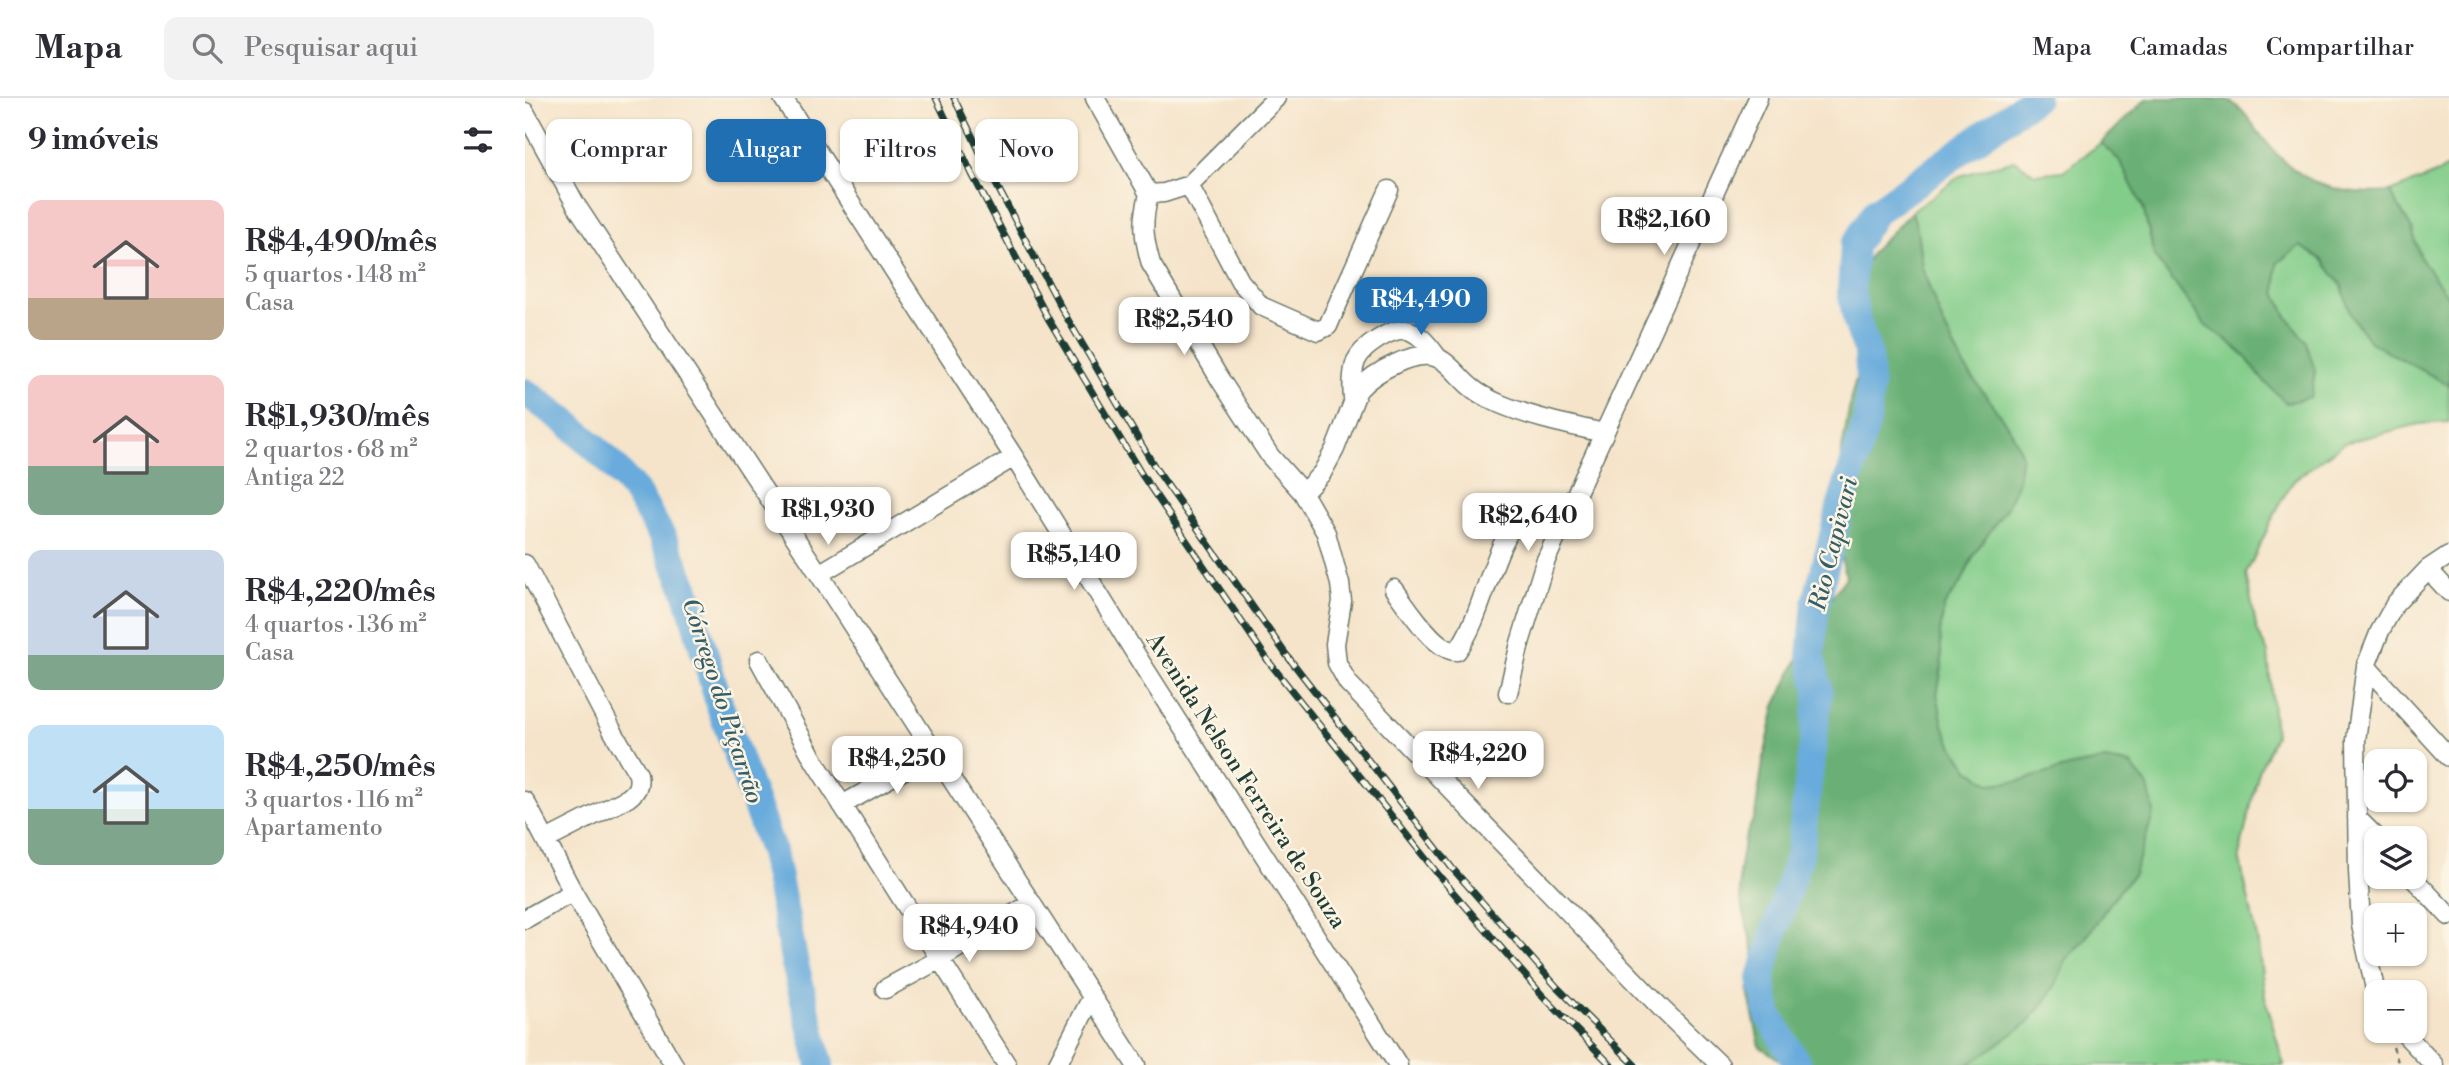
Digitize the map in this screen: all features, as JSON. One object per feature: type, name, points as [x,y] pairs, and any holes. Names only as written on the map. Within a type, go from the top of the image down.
[{"type":"street","name":"Avenida Nelson Ferreira de Souza","points":[[783,98],[1014,457],[1140,661],[1398,1065]]},
{"type":"street","points":[[1095,98],[1149,194],[1142,219],[1151,264],[1221,381],[1263,445],[1303,493],[1326,533],[1342,601],[1335,644],[1337,663],[1348,683],[1661,1009],[1720,1065]]},
{"type":"street","points":[[1149,194],[1164,193],[1189,184],[1276,98]]},
{"type":"street","points":[[1508,693],[1545,562],[1758,98]]},
{"type":"street","points":[[526,116],[576,205],[820,575],[1136,1065]]},
{"type":"street","points":[[1189,184],[1240,281],[1251,295],[1261,306],[1318,331],[1328,326],[1389,190]]},
{"type":"street","points":[[1353,399],[1352,384],[1357,360],[1369,345],[1385,335],[1406,330],[1418,335],[1439,359],[1473,390],[1500,404],[1545,420],[1604,433]]},
{"type":"street","points":[[1303,493],[1322,473],[1335,449],[1353,399],[1364,383],[1400,361],[1422,356],[1439,359]]},
{"type":"street","points":[[820,575],[1014,457]]},
{"type":"street","points":[[1394,589],[1439,645],[1450,651],[1457,651],[1473,623],[1503,544],[1520,516],[1534,512],[1567,517]]},
{"type":"street","points":[[2373,980],[2361,925],[2357,818],[2356,740],[2366,666],[2380,631],[2395,604],[2428,569],[2449,555]]},
{"type":"street","points":[[525,564],[638,774],[639,782],[639,788],[628,798],[546,840]]},
{"type":"street","points":[[2428,569],[2449,592]]},
{"type":"street","points":[[758,660],[842,805],[1007,1065]]},
{"type":"street","points":[[2366,666],[2449,757]]},
{"type":"street","points":[[842,805],[934,753]]},
{"type":"street","points":[[525,801],[573,892],[674,1065]]},
{"type":"street","points":[[2357,818],[2365,826]]},
{"type":"street","points":[[2423,889],[2449,916]]},
{"type":"street","points":[[525,919],[573,892]]},
{"type":"street","points":[[885,989],[1032,903]]},
{"type":"street","points":[[1057,1065],[1092,997]]},
{"type":"street","points":[[2413,1043],[2434,1065]]},
{"type":"green space","points":[[2147,98],[2227,100],[2244,113],[2280,157],[2307,178],[2322,185],[2354,192],[2390,192],[2412,229],[2421,258],[2449,299],[2449,385],[2370,342],[2351,315],[2342,286],[2322,259],[2300,246],[2277,263],[2276,293],[2286,315],[2306,342],[2315,371],[2311,397],[2286,403],[2262,379],[2245,356],[2206,326],[2155,257],[2143,207],[2119,160],[2101,143]]},
{"type":"green space","points":[[2101,143],[2119,159],[2143,207],[2155,257],[2206,326],[2245,356],[2262,379],[2306,342],[2286,315],[2276,293],[2277,263],[2300,246],[2322,259],[2342,286],[2351,315],[2449,385],[2449,422],[2419,424],[2344,443],[2294,480],[2246,574],[2257,631],[2268,653],[2275,736],[2259,771],[2239,856],[2257,938],[2265,997],[2284,1065],[1967,1065],[2026,1024],[2042,1006],[2056,984],[2066,959],[2134,874],[2131,764],[2104,760],[2019,781],[1991,784],[1970,770],[1953,747],[1943,725],[1937,694],[1942,667],[1940,632],[1944,606],[1962,581],[2022,455],[2012,432],[1962,363],[1941,319],[1922,268],[1912,211],[1960,176],[2014,160],[2035,174],[2063,171]]},
{"type":"green space","points":[[2449,166],[2449,299],[2421,258],[2412,229],[2390,192]]},
{"type":"green space","points":[[1912,211],[1922,268],[1941,319],[1962,363],[2012,432],[2022,455],[2018,481],[2007,507],[1973,556],[1962,581],[1944,606],[1940,632],[1942,667],[1937,694],[1943,725],[1953,747],[1970,770],[1991,784],[2019,781],[2104,760],[2131,765],[2148,787],[2154,812],[2134,874],[2066,959],[2056,984],[2042,1006],[2026,1024],[1976,1060],[1967,1065],[1788,1065],[1760,1047],[1748,991],[1756,962],[1741,901],[1739,874],[1744,840],[1755,815],[1775,706],[1820,614],[1846,577],[1838,542],[1843,508],[1842,450],[1859,368],[1862,300],[1860,272],[1873,251]]},
{"type":"waterway","name":"Rio Capivari","points":[[1798,1065],[1769,1016],[1761,979],[1800,853],[1819,691],[1811,656],[1816,602],[1840,508],[1867,421],[1870,384],[1868,353],[1857,322],[1851,291],[1854,246],[1875,212],[2035,98]]},
{"type":"waterway","name":"Córrego do Piçarrão","points":[[525,392],[569,424],[608,460],[636,492],[663,538],[685,587],[720,706],[773,853],[795,964],[820,1065]]},
{"type":"railway","points":[[936,98],[972,174],[1049,320],[1142,475],[1269,662],[1441,878],[1542,995],[1611,1065]]},
{"type":"railway","points":[[954,98],[1064,313],[1156,469],[1285,653],[1452,868],[1557,987],[1635,1065]]}]
